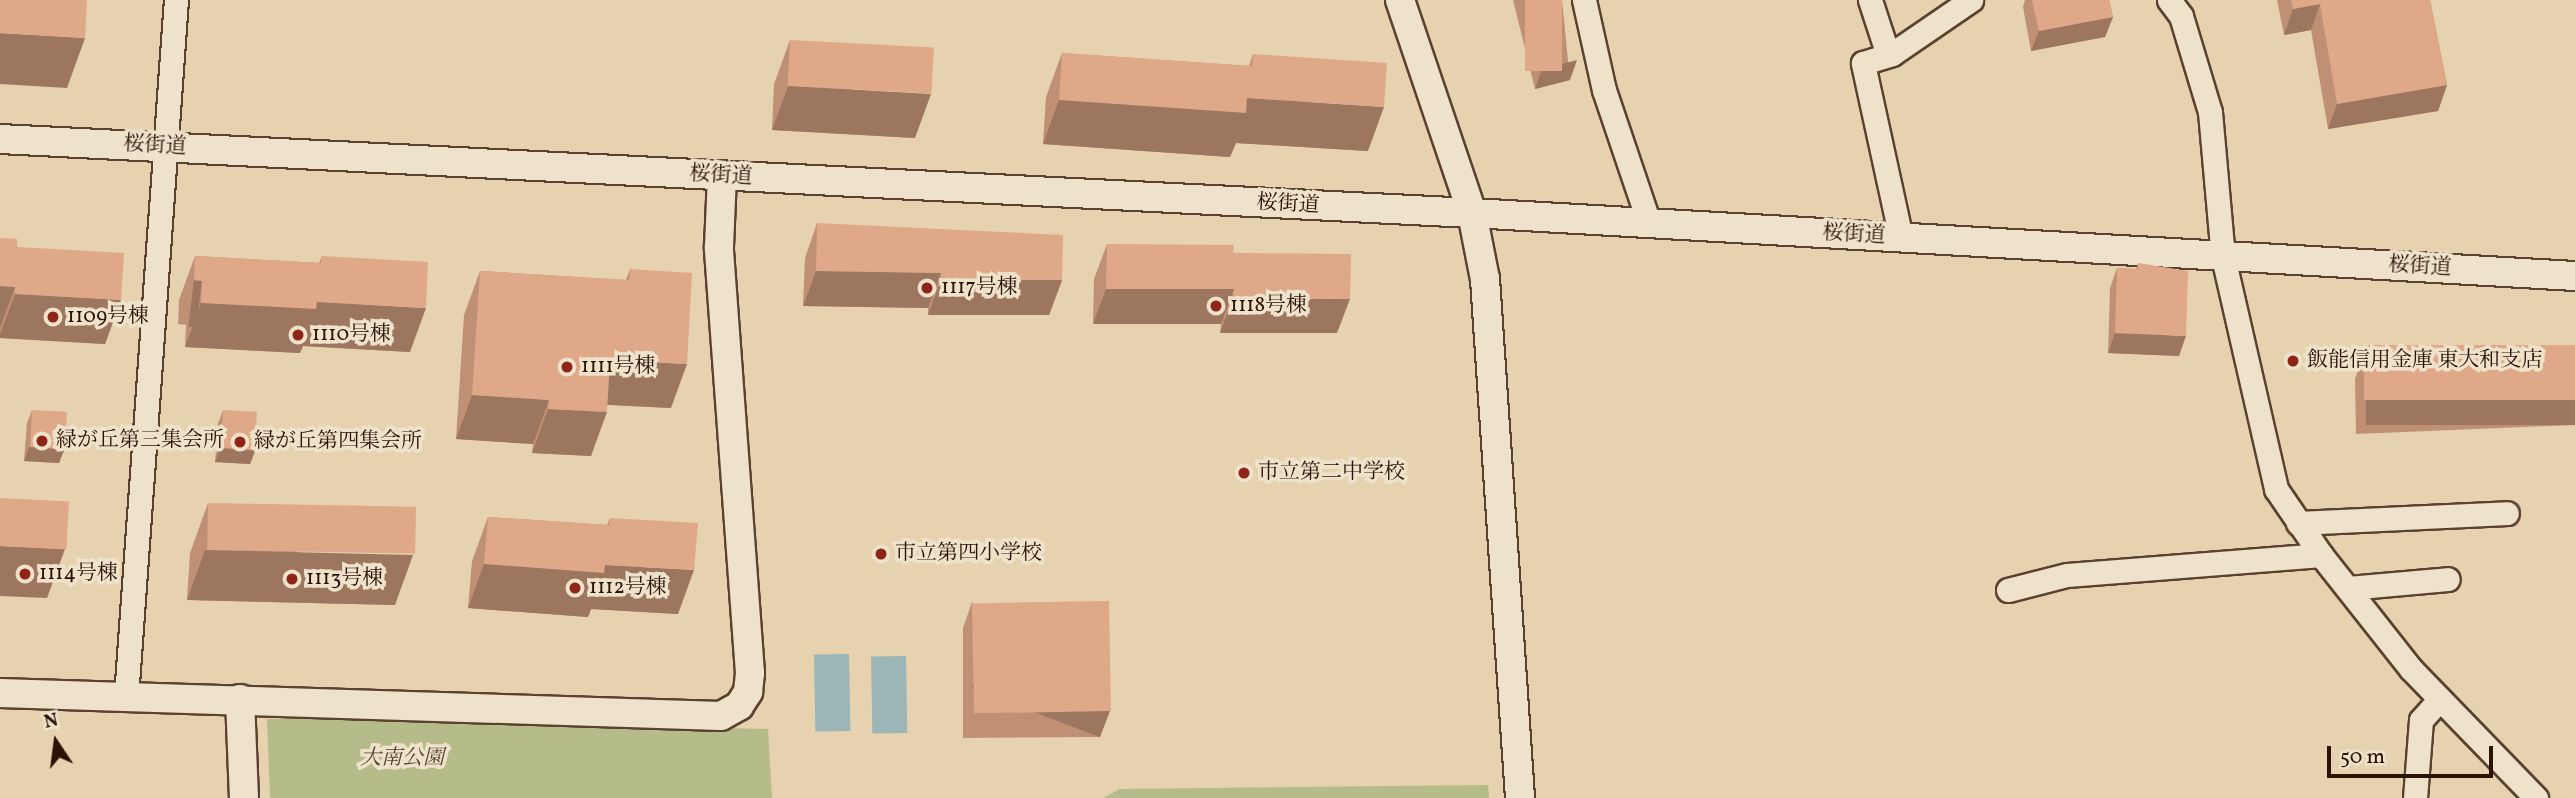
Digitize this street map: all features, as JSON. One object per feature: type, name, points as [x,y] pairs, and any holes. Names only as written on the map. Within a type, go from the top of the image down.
[{"type":"street","points":[[126,697],[176,0]]},
{"type":"street","points":[[1401,0],[1472,213],[1485,279],[1520,798]]},
{"type":"street","points":[[1584,0],[1604,90],[1649,223]]},
{"type":"street","points":[[1870,0],[1888,55]]},
{"type":"street","points":[[1901,238],[1863,63],[1888,55],[1970,0]]},
{"type":"street","points":[[2169,0],[2181,16],[2210,112],[2223,257],[2268,464],[2276,489],[2347,588],[2440,699],[2536,798]]},
{"type":"street","name":"桜街道","points":[[0,139],[1472,213],[2575,276]]},
{"type":"street","points":[[0,693],[721,716],[739,706],[748,692],[750,673],[719,247],[722,176]]},
{"type":"street","points":[[2298,523],[2507,513]]},
{"type":"street","points":[[2008,590],[2067,575],[2322,555]]},
{"type":"street","points":[[2347,588],[2448,579]]},
{"type":"street","points":[[240,699],[244,798]]},
{"type":"street","points":[[2415,798],[2421,720],[2440,699]]},
{"type":"green space","name":"大南公園","points":[[335,718],[768,729],[772,798],[270,798],[267,719]]},
{"type":"green space","points":[[1488,785],[1489,798],[1103,798],[1120,789]]},
{"type":"water","points":[[849,654],[850,731],[815,732],[814,655]]},
{"type":"water","points":[[906,656],[907,733],[872,734],[871,657]]},
{"type":"building","points":[[0,0],[87,0],[85,38],[0,33]]},
{"type":"building","points":[[1525,0],[1562,0],[1562,71],[1525,71]]},
{"type":"building","points":[[2032,0],[2109,0],[2113,17],[2039,31]]},
{"type":"building","points":[[2291,0],[2430,0],[2447,85],[2337,104],[2320,4],[2293,9]]},
{"type":"building","points":[[790,40],[934,48],[931,93],[788,86]]},
{"type":"building","points":[[1062,53],[1252,66],[1253,54],[1387,63],[1384,107],[1247,98],[1246,113],[1059,100]]},
{"type":"building","points":[[817,223],[1063,235],[1062,280],[941,280],[941,273],[816,271]]},
{"type":"building","points":[[0,238],[17,239],[17,247],[124,253],[121,300],[15,294],[15,287],[0,286]]},
{"type":"building","points":[[1107,244],[1234,245],[1233,253],[1351,254],[1350,299],[1233,298],[1234,289],[1106,289]]},
{"type":"building","points":[[195,256],[321,263],[322,256],[428,262],[426,308],[317,302],[316,309],[201,303],[202,281],[194,280]]},
{"type":"building","points":[[2138,263],[2188,271],[2186,336],[2115,333],[2117,268],[2138,269]]},
{"type":"building","points":[[630,269],[692,273],[687,364],[610,360],[607,412],[548,409],[549,400],[472,395],[480,271],[629,280]]},
{"type":"building","points":[[2364,345],[2575,345],[2575,400],[2364,400]]},
{"type":"building","points":[[32,410],[67,412],[65,449],[30,447]]},
{"type":"building","points":[[223,410],[257,412],[255,450],[221,448]]},
{"type":"building","points":[[0,498],[69,502],[66,550],[0,546]]},
{"type":"building","points":[[208,503],[416,507],[415,554],[207,550]]},
{"type":"building","points":[[488,517],[609,525],[610,518],[698,523],[694,570],[605,565],[604,573],[484,564]]},
{"type":"building","points":[[1109,601],[1111,711],[974,713],[972,603]]},
{"type":"place","name":"1117号棟","points":[[927,288]]},
{"type":"place","name":"1118号棟","points":[[1216,306]]},
{"type":"place","name":"1109号棟","points":[[53,317]]},
{"type":"place","name":"1110号棟","points":[[298,335]]},
{"type":"place","name":"飯能信用金庫 東大和支店","points":[[2293,361]]},
{"type":"place","name":"1111号棟","points":[[567,367]]},
{"type":"place","name":"緑が丘第三集会所","points":[[42,441]]},
{"type":"place","name":"緑が丘第四集会所","points":[[240,442]]},
{"type":"place","name":"市立第二中学校","points":[[1244,473]]},
{"type":"place","name":"市立第四小学校","points":[[881,554]]},
{"type":"place","name":"1114号棟","points":[[25,574]]},
{"type":"place","name":"1113号棟","points":[[292,579]]},
{"type":"place","name":"1112号棟","points":[[575,588]]}]
